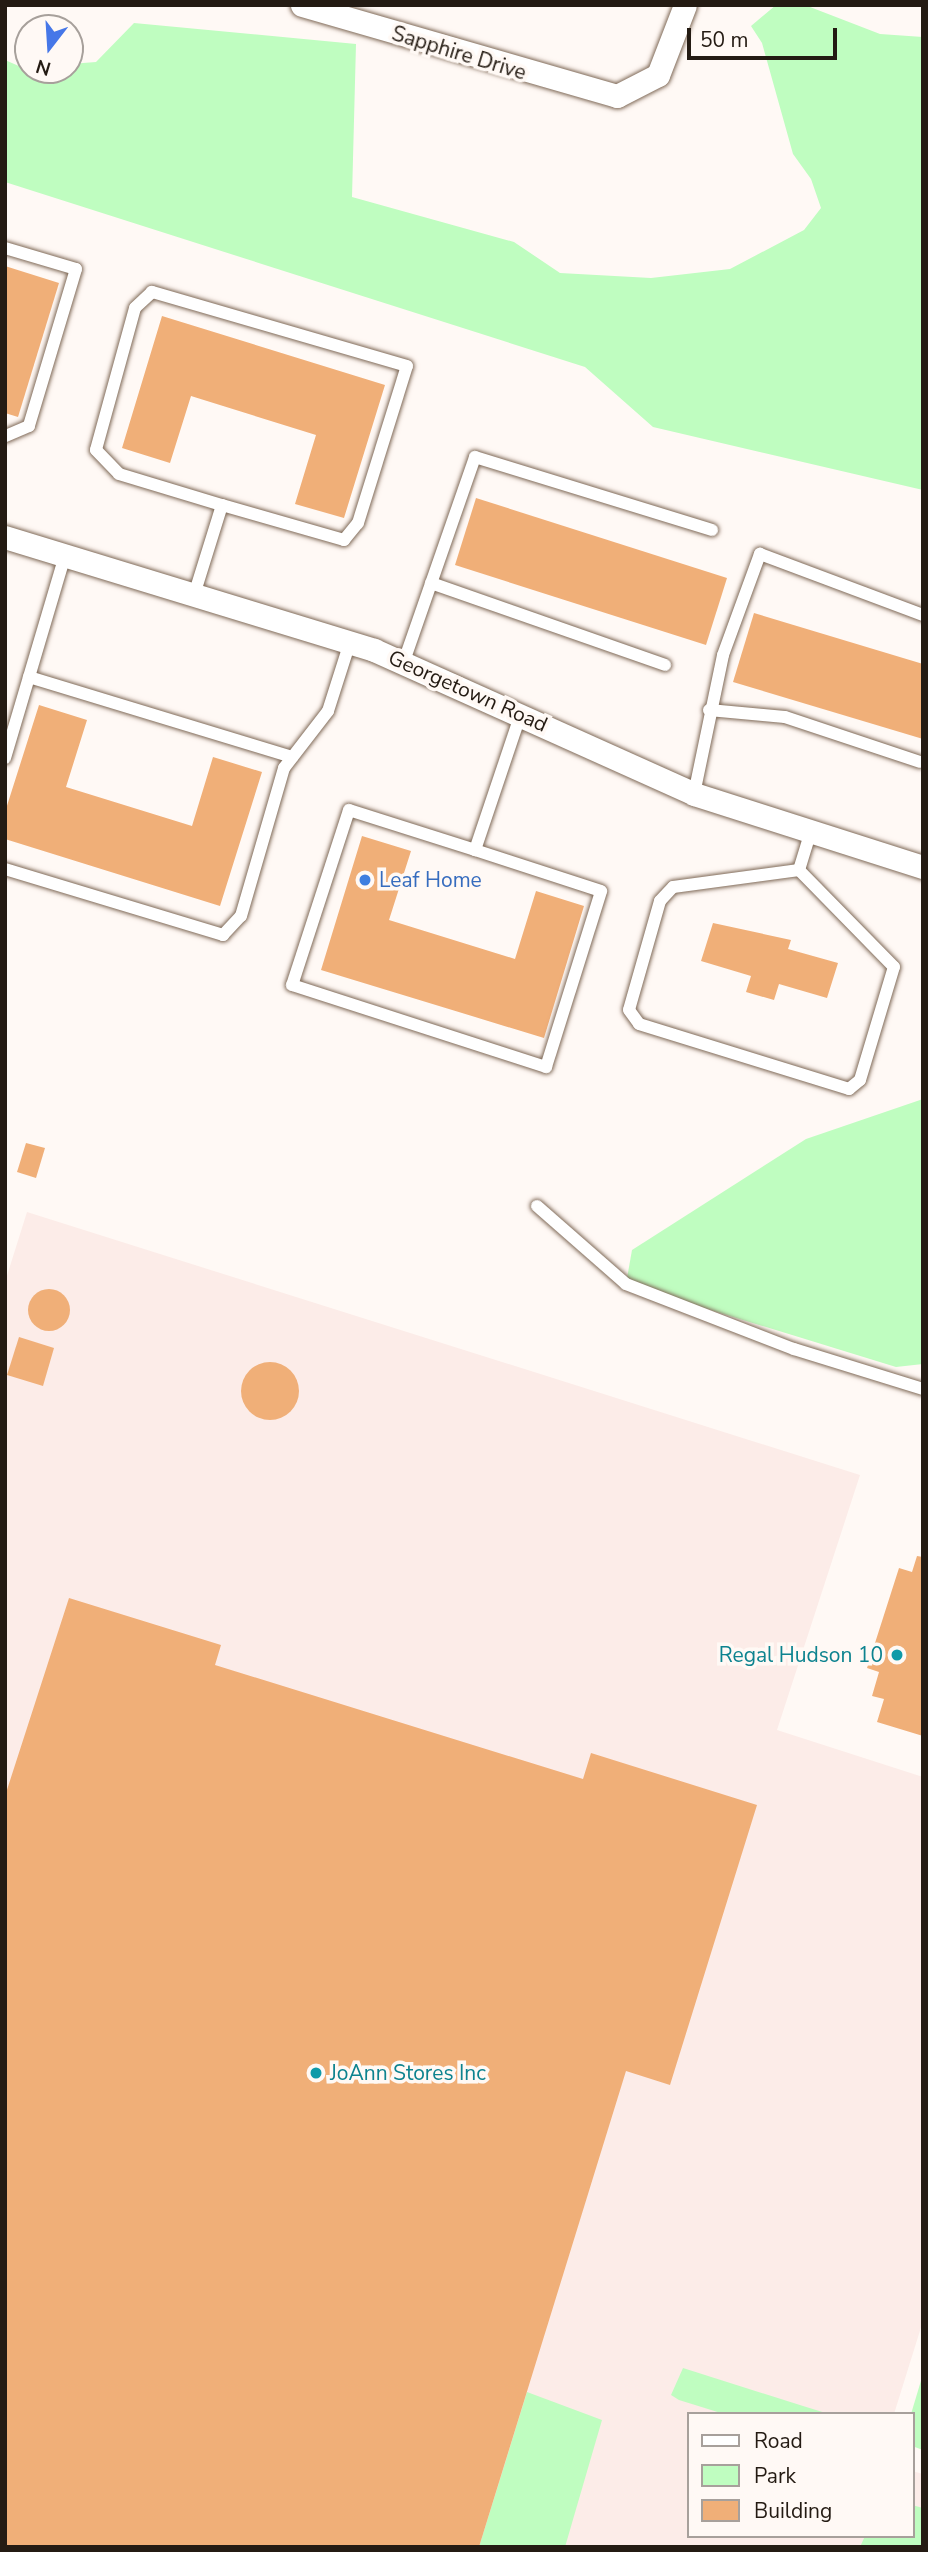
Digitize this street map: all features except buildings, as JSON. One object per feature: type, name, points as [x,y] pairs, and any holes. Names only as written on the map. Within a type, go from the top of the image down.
[{"type":"street","name":"Sapphire Drive","points":[[302,5],[563,86],[617,96],[658,75],[685,5]]},
{"type":"street","name":"Georgetown Road","points":[[5,537],[350,642],[404,661],[521,712],[694,794],[923,867]]},
{"type":"lane","points":[[5,248],[76,269],[29,426],[5,436]]},
{"type":"lane","points":[[152,292],[407,366],[358,523],[344,540],[222,505],[119,474],[96,450],[135,308],[152,292]]},
{"type":"lane","points":[[404,661],[475,457],[712,530]]},
{"type":"lane","points":[[194,595],[222,505]]},
{"type":"lane","points":[[694,794],[709,710],[760,554],[923,615]]},
{"type":"lane","points":[[5,758],[65,556]]},
{"type":"lane","points":[[430,583],[665,665]]},
{"type":"lane","points":[[5,869],[223,935],[241,916],[292,757],[328,711],[350,642]]},
{"type":"lane","points":[[29,677],[292,757]]},
{"type":"lane","points":[[709,710],[785,717],[920,762]]},
{"type":"lane","points":[[475,850],[521,712]]},
{"type":"lane","points":[[349,810],[475,850],[601,891],[546,1067],[292,985],[349,810]]},
{"type":"lane","points":[[799,870],[810,833]]},
{"type":"lane","points":[[799,870],[894,967],[860,1080],[849,1089],[639,1024],[629,1010],[660,901],[673,887],[799,870]]},
{"type":"lane","points":[[537,1206],[626,1284],[794,1349],[923,1389]]},
{"type":"shaded area","points":[[27,1212],[860,1475],[777,1730],[923,1777],[923,2321],[895,2412],[687,2412],[687,2538],[914,2538],[914,2472],[923,2474],[923,2547],[5,2547],[5,1282]]},
{"type":"green space","points":[[776,5],[810,7],[880,34],[923,37],[923,490],[653,427],[585,367],[5,182],[5,60],[14,64],[14,84],[84,84],[84,63],[96,62],[134,23],[356,44],[352,197],[514,242],[560,273],[651,278],[730,269],[804,230],[821,208],[811,179],[793,154],[762,43],[751,26]]},
{"type":"green space","points":[[923,1099],[923,1364],[896,1367],[626,1284],[632,1250],[806,1139]]},
{"type":"green space","points":[[683,2368],[823,2412],[718,2412],[671,2395]]},
{"type":"green space","points":[[923,2374],[923,2450],[914,2447],[914,2412],[912,2412]]},
{"type":"green space","points":[[527,2392],[602,2420],[565,2547],[479,2547]]},
{"type":"green space","points":[[914,2506],[923,2508],[923,2547],[860,2547],[864,2538],[914,2538]]},
{"type":"place","name":"Leaf Home","points":[[365,880]]},
{"type":"place","name":"Regal Hudson 10","points":[[897,1655]]},
{"type":"place","name":"JoAnn Stores Inc","points":[[316,2073]]}]
